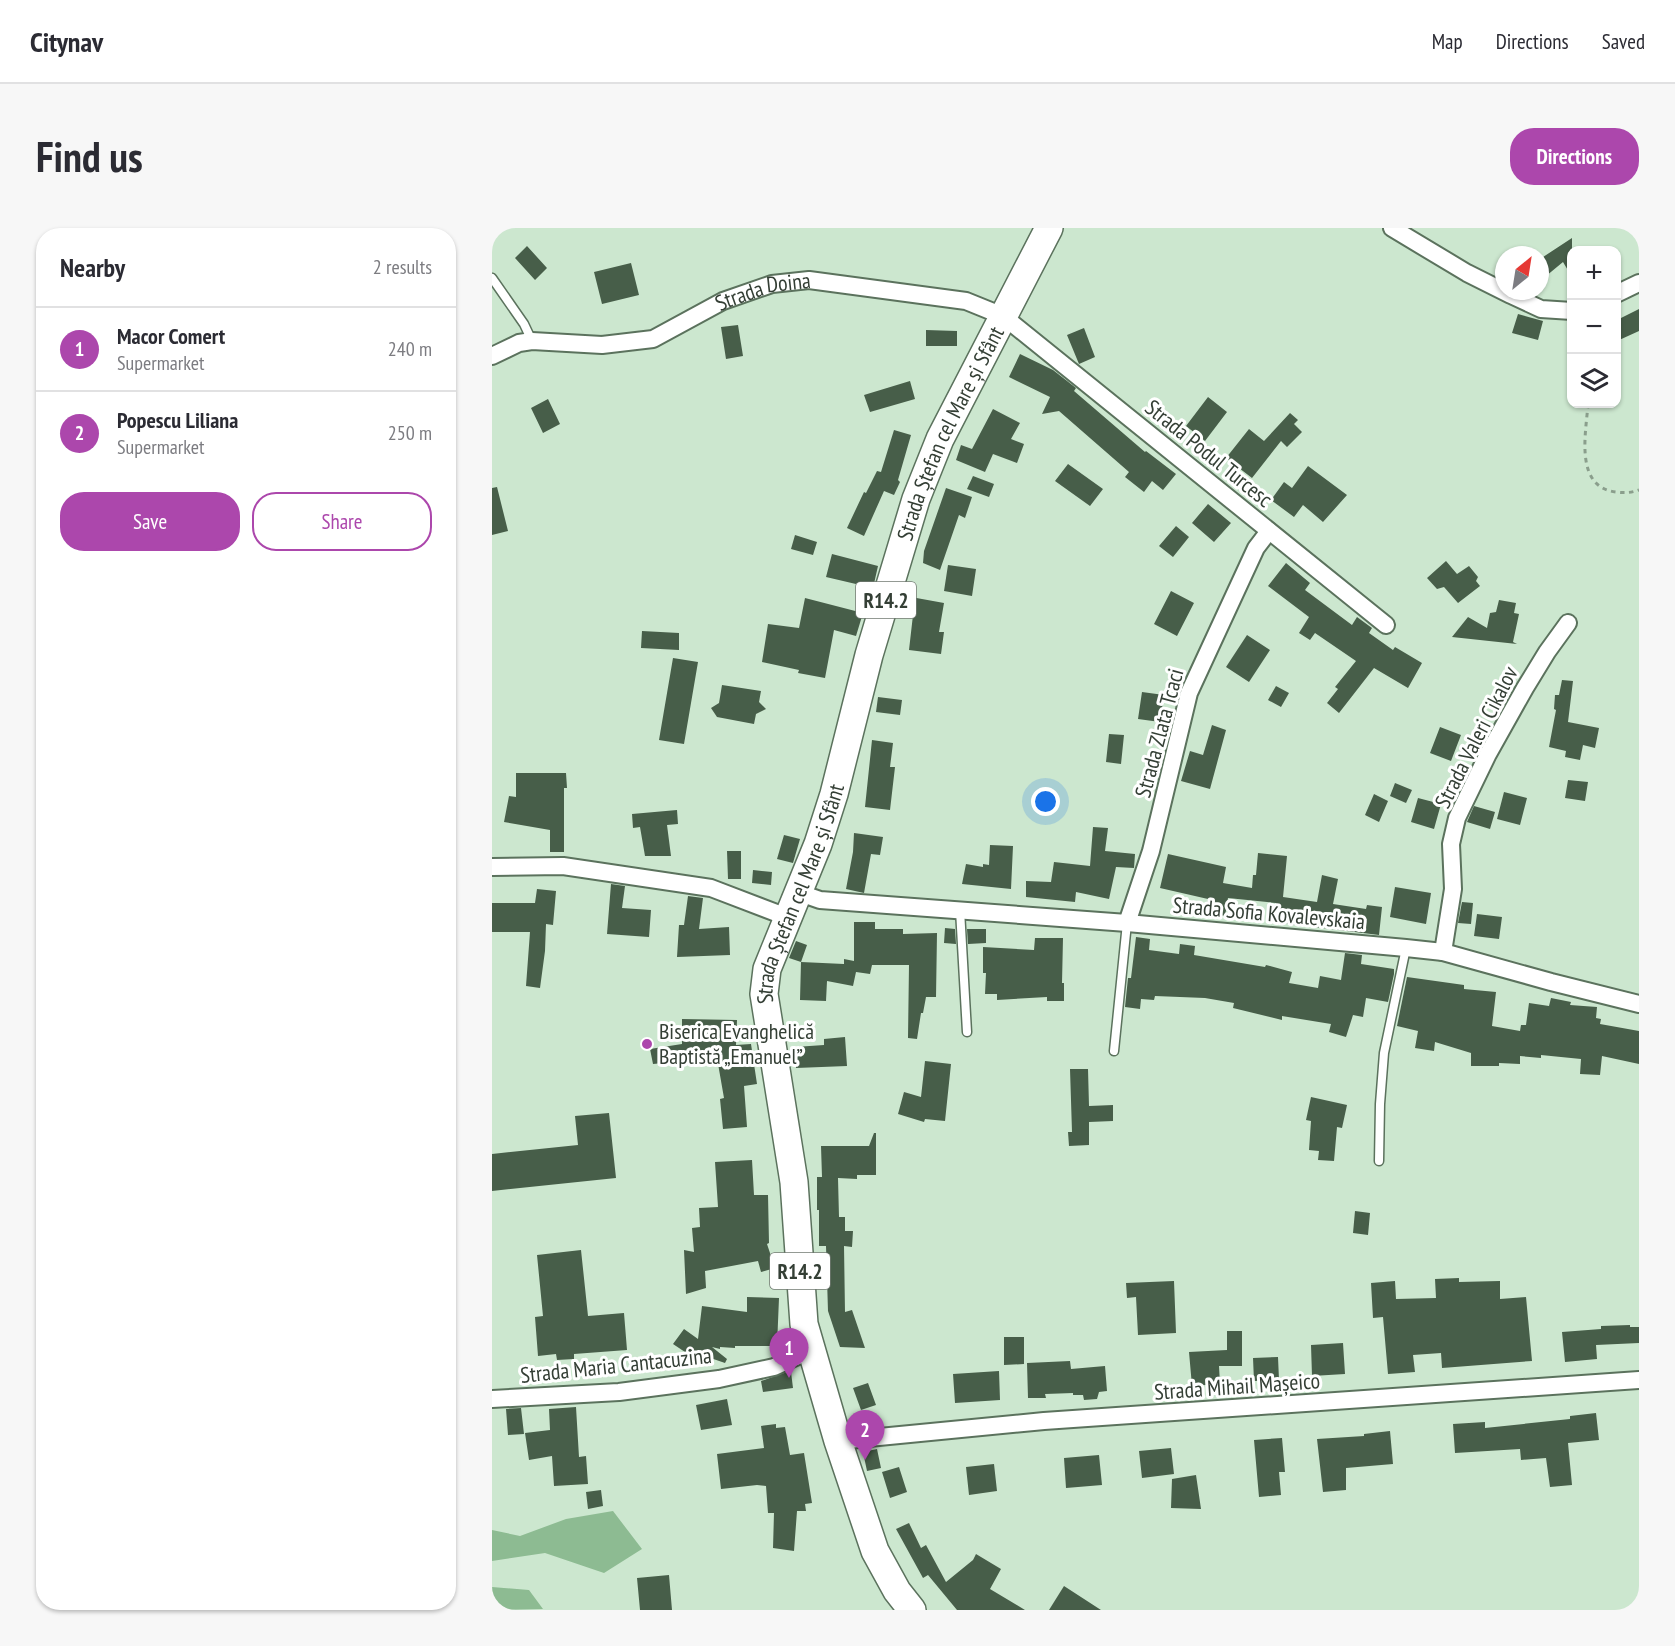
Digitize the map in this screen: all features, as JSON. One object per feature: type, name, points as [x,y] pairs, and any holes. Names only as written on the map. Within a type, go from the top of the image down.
[{"type":"main road","name":"R14.2","points":[[1009,305],[1048,230]]},
{"type":"main road","name":"Strada Ștefan cel Mare și Sfânt","points":[[912,1610],[897,1591],[875,1551],[838,1441],[804,1324],[794,1182],[764,994],[767,969],[818,844],[834,794],[869,655],[916,499],[940,439],[1009,305]]},
{"type":"street","points":[[1392,228],[1467,273],[1521,300],[1541,309],[1567,311]]},
{"type":"street","name":"Strada Doina","points":[[492,356],[519,343],[532,341],[602,345],[653,339],[723,301],[772,285],[809,280],[1009,305]]},
{"type":"street","points":[[1621,292],[1639,283]]},
{"type":"street","name":"Strada Podul Turcesc","points":[[1009,305],[1269,531],[1386,624]]},
{"type":"street","name":"Strada Zlata Tcaci","points":[[1127,923],[1151,850],[1189,693],[1256,548],[1269,531]]},
{"type":"street","name":"Strada Valeri Cikalov","points":[[1443,952],[1453,889],[1451,844],[1456,818],[1525,688],[1568,623]]},
{"type":"street","name":"Strada Sofia Kovalevskaia","points":[[492,867],[563,866],[711,888],[792,904],[820,900],[960,910],[1443,952],[1639,1004]]},
{"type":"street","name":"Strada Maria Cantacuzina","points":[[492,1399],[619,1392],[719,1378],[774,1367],[811,1350]]},
{"type":"street","name":"Strada Mihail Mașeico","points":[[838,1441],[1044,1421],[1639,1380]]},
{"type":"lane","points":[[492,278],[524,324],[532,341]]},
{"type":"lane","points":[[960,910],[967,1032]]},
{"type":"lane","points":[[1114,1051],[1127,923]]},
{"type":"lane","points":[[1379,1161],[1384,1053],[1406,948]]},
{"type":"path","points":[[1588,408],[1584,457],[1596,485],[1606,490],[1630,493],[1639,490]]},
{"type":"green space","points":[[613,1511],[642,1549],[604,1573],[545,1553],[492,1561],[492,1530],[520,1536],[566,1519]]},
{"type":"green space","points":[[492,1587],[529,1590],[543,1609],[492,1610]]},
{"type":"building","points":[[1572,238],[1572,246],[1567,246],[1567,269],[1563,262],[1549,274],[1549,253]]},
{"type":"building","points":[[527,246],[547,268],[535,280],[515,258]]},
{"type":"building","points":[[631,263],[639,295],[602,304],[594,272]]},
{"type":"building","points":[[1639,309],[1639,331],[1621,339],[1621,318]]},
{"type":"building","points":[[1518,314],[1543,321],[1538,340],[1512,333]]},
{"type":"building","points":[[738,325],[743,356],[726,359],[721,327]]},
{"type":"building","points":[[1084,328],[1095,357],[1079,364],[1067,335]]},
{"type":"building","points":[[926,330],[957,331],[957,346],[926,346]]},
{"type":"building","points":[[1020,354],[1053,370],[1076,388],[1074,391],[1145,452],[1176,474],[1163,490],[1152,481],[1144,492],[1125,477],[1129,472],[1059,411],[1042,414],[1050,397],[1009,377]]},
{"type":"building","points":[[910,381],[915,399],[870,412],[864,395]]},
{"type":"building","points":[[1208,397],[1227,412],[1205,441],[1186,426]]},
{"type":"building","points":[[548,399],[560,424],[543,433],[531,408]]},
{"type":"building","points":[[993,409],[1020,423],[1011,439],[1024,444],[1017,463],[993,454],[985,472],[956,460],[961,445],[972,449]]},
{"type":"building","points":[[1290,413],[1298,420],[1294,424],[1302,432],[1287,447],[1281,441],[1252,478],[1226,458],[1249,429],[1264,441]]},
{"type":"building","points":[[894,430],[911,435],[898,480],[900,482],[894,495],[884,491],[864,536],[847,528],[864,492],[866,493],[877,471],[881,472]]},
{"type":"building","points":[[1068,464],[1103,489],[1090,506],[1055,481]]},
{"type":"building","points":[[1308,466],[1347,495],[1323,522],[1303,505],[1294,517],[1271,500],[1284,482],[1292,488]]},
{"type":"building","points":[[973,476],[994,484],[989,497],[967,489]]},
{"type":"building","points":[[497,487],[508,531],[492,535],[492,488]]},
{"type":"building","points":[[946,488],[972,497],[965,518],[959,515],[940,570],[923,563],[924,551]]},
{"type":"building","points":[[1208,504],[1231,523],[1214,542],[1192,523]]},
{"type":"building","points":[[1176,526],[1189,537],[1173,557],[1159,546]]},
{"type":"building","points":[[795,535],[817,542],[813,555],[791,549]]},
{"type":"building","points":[[832,554],[878,566],[873,588],[826,577]]},
{"type":"building","points":[[1446,561],[1457,574],[1469,566],[1478,577],[1476,581],[1480,586],[1458,603],[1444,587],[1437,589],[1427,578]]},
{"type":"building","points":[[1286,563],[1310,583],[1305,590],[1352,625],[1357,617],[1372,628],[1369,633],[1393,650],[1395,647],[1422,663],[1408,688],[1374,668],[1339,713],[1327,703],[1338,689],[1335,687],[1356,661],[1315,633],[1310,640],[1299,633],[1309,617],[1268,586]]},
{"type":"building","points":[[948,565],[976,569],[972,596],[944,591]]},
{"type":"building","points":[[1171,591],[1194,603],[1177,636],[1154,624]]},
{"type":"building","points":[[911,597],[944,603],[939,632],[944,632],[941,654],[909,650],[913,615],[908,615]]},
{"type":"building","points":[[805,598],[863,613],[856,636],[834,630],[825,678],[798,673],[799,670],[762,662],[768,624],[799,628]]},
{"type":"building","points":[[1499,600],[1516,603],[1514,613],[1519,614],[1513,642],[1517,644],[1452,637],[1468,617],[1487,628],[1490,613],[1496,612]]},
{"type":"building","points":[[642,631],[679,633],[679,650],[641,648]]},
{"type":"building","points":[[1247,635],[1270,650],[1249,682],[1226,667]]},
{"type":"building","points":[[673,658],[698,662],[684,744],[659,740]]},
{"type":"building","points":[[1562,680],[1573,681],[1568,722],[1599,728],[1595,748],[1583,745],[1580,760],[1565,757],[1566,751],[1549,747],[1556,710],[1554,709],[1555,695],[1559,695]]},
{"type":"building","points":[[722,685],[761,691],[759,702],[766,709],[756,714],[754,724],[717,717],[711,708],[719,703]]},
{"type":"building","points":[[1276,686],[1289,693],[1281,707],[1268,700]]},
{"type":"building","points":[[1142,692],[1164,695],[1160,722],[1138,719]]},
{"type":"building","points":[[878,697],[902,700],[900,715],[876,712]]},
{"type":"building","points":[[1212,725],[1226,730],[1210,789],[1181,781],[1190,751],[1203,755]]},
{"type":"building","points":[[1440,727],[1461,735],[1451,761],[1430,753]]},
{"type":"building","points":[[1109,734],[1124,735],[1121,764],[1106,762]]},
{"type":"building","points":[[872,740],[893,743],[890,767],[895,767],[890,810],[865,807]]},
{"type":"building","points":[[516,773],[566,773],[564,852],[550,852],[550,830],[504,822],[509,796],[516,797]]},
{"type":"building","points":[[1568,780],[1588,782],[1585,801],[1565,798]]},
{"type":"building","points":[[1395,783],[1412,790],[1406,803],[1390,796]]},
{"type":"building","points":[[1504,792],[1527,798],[1520,825],[1497,819]]},
{"type":"building","points":[[1374,794],[1388,801],[1379,822],[1365,815]]},
{"type":"building","points":[[1418,798],[1441,804],[1434,829],[1411,822]]},
{"type":"building","points":[[1474,806],[1495,812],[1490,829],[1467,822]]},
{"type":"building","points":[[677,810],[678,824],[667,825],[671,856],[645,856],[640,827],[633,828],[632,814]]},
{"type":"building","points":[[1093,827],[1108,828],[1105,851],[1135,854],[1134,868],[1116,867],[1109,899],[1076,892],[1075,902],[1026,897],[1026,881],[1051,882],[1054,862],[1090,866]]},
{"type":"building","points":[[854,833],[883,837],[880,855],[871,854],[864,893],[846,889]]},
{"type":"building","points":[[784,835],[800,839],[793,863],[777,859]]},
{"type":"building","points":[[990,845],[1013,846],[1011,889],[962,884],[966,864],[983,867],[983,864],[989,865]]},
{"type":"building","points":[[727,851],[741,851],[741,879],[728,879]]},
{"type":"building","points":[[1258,853],[1287,856],[1283,897],[1317,902],[1322,875],[1338,879],[1333,904],[1366,909],[1367,905],[1382,907],[1379,935],[1274,922],[1276,903],[1228,898],[1225,916],[1206,913],[1208,899],[1160,888],[1168,854],[1226,867],[1223,883],[1252,888]]},
{"type":"building","points":[[753,870],[772,872],[771,885],[752,883]]},
{"type":"building","points":[[611,884],[625,886],[622,908],[651,910],[649,937],[607,934]]},
{"type":"building","points":[[1395,887],[1431,893],[1426,924],[1390,917]]},
{"type":"building","points":[[537,889],[556,891],[553,925],[546,924],[540,988],[526,986],[530,932],[492,932],[492,903],[535,903]]},
{"type":"building","points":[[688,896],[703,898],[699,929],[729,927],[730,955],[677,957],[679,925],[684,925]]},
{"type":"building","points":[[1462,902],[1473,903],[1471,924],[1458,923]]},
{"type":"building","points":[[1477,914],[1502,917],[1499,939],[1474,936]]},
{"type":"building","points":[[854,922],[875,922],[875,929],[903,929],[903,934],[937,933],[936,997],[926,997],[917,1039],[908,1038],[909,965],[872,965],[870,974],[856,972],[853,986],[827,981],[826,1001],[800,1000],[801,962],[844,964],[844,959],[854,961]]},
{"type":"building","points":[[945,928],[955,929],[956,944],[944,943]]},
{"type":"building","points":[[967,929],[986,929],[986,943],[968,944]]},
{"type":"building","points":[[1136,937],[1150,939],[1149,950],[1179,954],[1180,944],[1195,946],[1194,955],[1265,967],[1266,965],[1292,972],[1289,983],[1318,988],[1320,976],[1341,980],[1345,953],[1362,955],[1361,964],[1394,969],[1394,974],[1388,1002],[1366,998],[1363,1017],[1353,1015],[1346,1037],[1329,1032],[1331,1024],[1282,1016],[1282,1020],[1233,1008],[1234,1003],[1205,998],[1155,996],[1154,1000],[1141,999],[1140,1009],[1125,1007]]},
{"type":"building","points":[[1035,938],[1063,938],[1064,1001],[1047,1001],[1047,997],[997,1000],[997,994],[985,994],[986,973],[983,973],[983,947],[1034,950]]},
{"type":"building","points":[[796,941],[807,945],[801,962],[789,958]]},
{"type":"building","points":[[1407,977],[1464,985],[1464,989],[1496,992],[1492,1026],[1520,1031],[1521,1025],[1526,1025],[1529,1003],[1549,1006],[1551,998],[1571,1002],[1570,1005],[1597,1007],[1596,1018],[1601,1019],[1600,1024],[1639,1031],[1639,1064],[1602,1056],[1600,1075],[1580,1074],[1581,1059],[1541,1055],[1541,1058],[1520,1056],[1520,1064],[1499,1063],[1499,1066],[1471,1066],[1471,1053],[1435,1042],[1434,1051],[1415,1048],[1418,1031],[1397,1026]]},
{"type":"building","points":[[682,1019],[737,1020],[736,1045],[751,1044],[757,1084],[744,1086],[747,1127],[723,1129],[720,1099],[724,1098],[717,1058],[653,1064],[650,1049],[682,1044]]},
{"type":"building","points":[[845,1037],[847,1066],[796,1068],[795,1047],[824,1045],[824,1039]]},
{"type":"building","points":[[925,1061],[951,1064],[945,1121],[925,1119],[924,1122],[898,1114],[904,1092],[921,1097]]},
{"type":"building","points":[[1070,1069],[1088,1069],[1089,1106],[1113,1105],[1113,1121],[1089,1122],[1089,1145],[1069,1146],[1068,1132],[1072,1132]]},
{"type":"building","points":[[1311,1097],[1347,1105],[1342,1128],[1337,1127],[1334,1161],[1318,1160],[1319,1151],[1309,1150],[1311,1121],[1306,1120]]},
{"type":"building","points":[[609,1113],[616,1178],[492,1191],[492,1154],[578,1145],[575,1116]]},
{"type":"building","points":[[876,1133],[876,1175],[857,1175],[857,1179],[838,1178],[839,1217],[845,1217],[845,1231],[853,1231],[852,1247],[844,1246],[845,1312],[852,1310],[865,1348],[840,1347],[828,1311],[826,1246],[819,1246],[817,1177],[822,1177],[821,1146],[869,1146]]},
{"type":"building","points":[[752,1160],[754,1195],[768,1195],[769,1243],[767,1244],[775,1268],[761,1272],[758,1261],[705,1271],[706,1288],[686,1294],[684,1250],[694,1252],[692,1228],[700,1227],[699,1208],[718,1207],[715,1162]]},
{"type":"building","points":[[1355,1211],[1370,1213],[1368,1235],[1353,1233]]},
{"type":"building","points":[[581,1250],[588,1316],[624,1313],[627,1350],[574,1354],[574,1359],[557,1360],[556,1354],[538,1356],[535,1317],[543,1316],[537,1255]]},
{"type":"building","points":[[1459,1278],[1459,1282],[1500,1281],[1500,1299],[1526,1297],[1532,1361],[1442,1368],[1441,1353],[1413,1355],[1415,1372],[1388,1374],[1383,1317],[1373,1318],[1371,1283],[1395,1281],[1396,1299],[1436,1298],[1435,1279]]},
{"type":"building","points":[[1174,1281],[1176,1333],[1138,1335],[1136,1297],[1127,1298],[1126,1283]]},
{"type":"building","points":[[747,1297],[779,1298],[777,1346],[735,1346],[735,1348],[720,1347],[720,1349],[712,1347],[727,1359],[725,1363],[690,1351],[688,1354],[673,1344],[684,1329],[698,1339],[702,1306],[747,1312]]},
{"type":"building","points":[[1630,1325],[1630,1327],[1639,1327],[1639,1343],[1596,1345],[1597,1359],[1565,1362],[1562,1332],[1601,1329],[1601,1326]]},
{"type":"building","points":[[1227,1331],[1242,1331],[1242,1366],[1219,1366],[1220,1384],[1192,1386],[1189,1352],[1227,1350]]},
{"type":"building","points":[[1004,1337],[1024,1337],[1024,1364],[1004,1365]]},
{"type":"building","points":[[1343,1343],[1345,1374],[1312,1376],[1311,1345]]},
{"type":"building","points":[[1278,1357],[1279,1380],[1254,1381],[1253,1358]]},
{"type":"building","points":[[1070,1361],[1071,1369],[1105,1366],[1107,1391],[1099,1392],[1097,1399],[1084,1400],[1083,1395],[1073,1395],[1073,1393],[1045,1394],[1046,1398],[1028,1398],[1027,1363]]},
{"type":"building","points":[[999,1371],[1000,1400],[955,1403],[953,1374]]},
{"type":"building","points":[[791,1372],[793,1388],[763,1392],[761,1381]]},
{"type":"building","points":[[868,1383],[876,1405],[861,1410],[853,1388]]},
{"type":"building","points":[[727,1399],[732,1425],[701,1430],[696,1405]]},
{"type":"building","points":[[576,1407],[579,1457],[586,1456],[588,1484],[554,1486],[552,1456],[529,1460],[525,1433],[550,1430],[549,1409]]},
{"type":"building","points":[[521,1408],[524,1434],[508,1435],[506,1409]]},
{"type":"building","points":[[1596,1413],[1599,1440],[1568,1443],[1572,1485],[1550,1487],[1546,1458],[1521,1460],[1520,1449],[1455,1453],[1453,1424],[1485,1422],[1485,1428],[1570,1419],[1570,1416]]},
{"type":"building","points":[[776,1424],[776,1428],[785,1427],[790,1455],[804,1453],[812,1503],[805,1504],[806,1511],[797,1511],[794,1551],[773,1548],[774,1513],[768,1513],[766,1486],[721,1489],[717,1454],[764,1448],[761,1426]]},
{"type":"building","points":[[1390,1431],[1393,1464],[1346,1468],[1346,1490],[1323,1492],[1317,1439],[1364,1436],[1364,1434]]},
{"type":"building","points":[[1282,1438],[1285,1472],[1279,1472],[1281,1495],[1259,1497],[1254,1440]]},
{"type":"building","points":[[1171,1448],[1174,1474],[1142,1478],[1139,1451]]},
{"type":"building","points":[[877,1449],[881,1468],[867,1471],[863,1452]]},
{"type":"building","points":[[1099,1455],[1102,1485],[1066,1488],[1064,1458]]},
{"type":"building","points":[[994,1464],[997,1491],[969,1495],[966,1467]]},
{"type":"building","points":[[899,1467],[907,1492],[890,1498],[882,1472]]},
{"type":"building","points":[[1196,1475],[1201,1509],[1171,1508],[1172,1479]]},
{"type":"building","points":[[601,1490],[603,1506],[588,1509],[586,1492]]},
{"type":"building","points":[[909,1523],[921,1548],[926,1545],[946,1582],[973,1560],[976,1554],[1001,1569],[990,1589],[1025,1610],[957,1610],[928,1575],[923,1578],[896,1529]]},
{"type":"building","points":[[669,1575],[672,1610],[640,1610],[637,1578]]},
{"type":"building","points":[[1064,1586],[1101,1610],[1049,1610]]},
{"type":"place","name":"Biserica Evanghelică Baptistă „Emanuel”","points":[[647,1044]]},
{"type":"place","name":"Macor Comert","points":[[789,1378]]},
{"type":"place","name":"Popescu Liliana","points":[[865,1460]]}]
